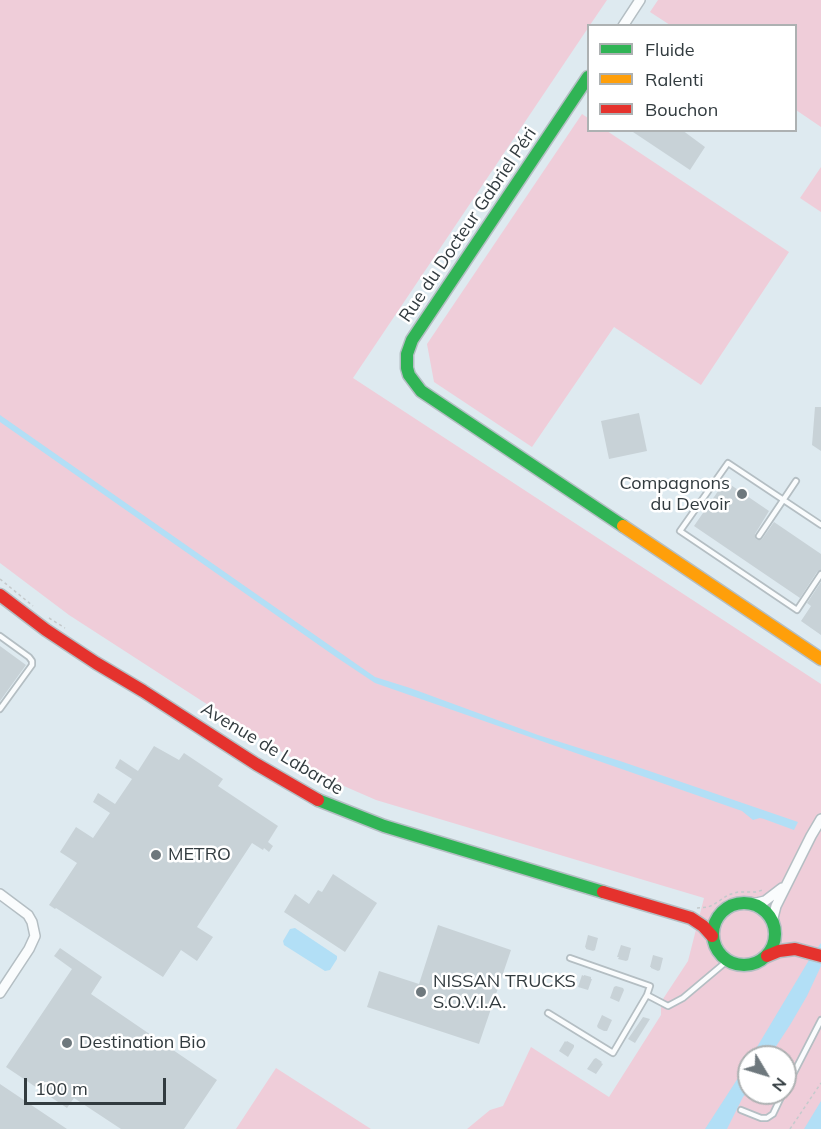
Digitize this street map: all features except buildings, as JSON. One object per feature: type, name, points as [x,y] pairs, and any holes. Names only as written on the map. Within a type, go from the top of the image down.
[{"type":"main road","name":"Rue du Docteur Gabriel Péri","points":[[587,78],[412,340],[407,354],[407,368],[412,381],[421,391],[821,659]]},
{"type":"main road","name":"Avenue de Labarde","points":[[0,595],[46,630],[96,663],[256,764],[331,806],[384,826],[690,912],[721,913]]},
{"type":"main road","points":[[795,949],[773,925],[764,910],[752,904],[732,905],[721,913],[714,924],[712,936],[715,947],[727,961],[738,965],[757,963],[779,951],[795,949],[817,955]]},
{"type":"main road","name":"Avenue de Labarde","points":[[690,912],[712,936]]},
{"type":"main road","points":[[767,956],[775,940],[773,925]]},
{"type":"street","points":[[624,24],[640,0]]},
{"type":"street","points":[[773,925],[776,906],[821,819]]},
{"type":"street","points":[[752,904],[765,901],[789,879]]},
{"type":"street","points":[[0,894],[28,915],[35,936],[29,950],[0,993]]},
{"type":"lane","points":[[821,525],[728,463],[680,531],[797,610],[821,574]]},
{"type":"lane","points":[[759,536],[796,482]]},
{"type":"lane","points":[[0,636],[32,661],[32,665],[0,709]]},
{"type":"lane","points":[[548,1013],[613,1053],[647,995],[650,986],[570,958]]},
{"type":"lane","points":[[647,995],[668,1006],[683,998],[727,961]]},
{"type":"lane","points":[[797,1066],[821,1020]]},
{"type":"lane","points":[[741,1110],[760,1118],[767,1118],[777,1105]]},
{"type":"path","points":[[0,579],[35,607]]},
{"type":"path","points":[[43,614],[71,632]]},
{"type":"path","points":[[690,912],[708,907],[738,892],[756,892],[766,889],[774,894]]},
{"type":"path","points":[[790,1129],[821,1083]]},
{"type":"shaded area","points":[[0,0],[607,0],[591,24],[587,24],[587,29],[353,378],[821,684],[821,1129],[467,1129],[490,1110],[503,1106],[531,1047],[609,1097],[661,1015],[661,1002],[688,961],[704,898],[376,800],[321,776],[69,615],[0,563]]},
{"type":"shaded area","points":[[658,0],[821,0],[821,127],[797,111],[797,24],[668,24],[650,12]]},
{"type":"shaded area","points":[[582,114],[587,117],[587,132],[609,132],[789,252],[701,385],[614,327],[532,447],[434,382],[427,344]]},
{"type":"shaded area","points":[[821,167],[821,212],[800,198]]},
{"type":"shaded area","points":[[276,1068],[371,1129],[236,1129]]},
{"type":"water","points":[[0,415],[375,677],[538,735],[798,822],[794,830],[760,818],[753,820],[742,811],[375,683],[0,422]]},
{"type":"water","points":[[295,928],[337,956],[330,970],[325,971],[284,945],[283,941],[290,929]]},
{"type":"water","points":[[821,943],[821,966],[790,1025],[777,1045],[758,1045]]},
{"type":"water","points":[[737,1080],[737,1105],[739,1105],[727,1129],[705,1129]]},
{"type":"water","points":[[821,1101],[821,1129],[804,1129]]},
{"type":"traffic: fast","points":[[587,78],[412,340],[407,354],[407,368],[409,375],[421,391],[623,526]]},
{"type":"traffic: fast","points":[[318,800],[384,826],[603,892]]},
{"type":"traffic: fast","points":[[738,903],[750,903],[766,912],[773,922],[775,934],[773,946],[766,956],[750,965],[738,965],[727,960],[718,951],[713,940],[713,928],[718,917],[727,908],[738,903]]},
{"type":"traffic: slow","points":[[623,526],[821,659]]},
{"type":"traffic: jam","points":[[0,595],[46,630],[96,663],[256,764],[318,800]]},
{"type":"traffic: jam","points":[[603,892],[691,918],[712,936]]},
{"type":"traffic: jam","points":[[767,956],[779,951],[795,949],[821,956]]},
{"type":"place","name":"Compagnons du Devoir","points":[[742,494]]},
{"type":"place","name":"METRO","points":[[156,855]]},
{"type":"place","name":"NISSAN TRUCKS S.O.V.I.A.","points":[[421,992]]},
{"type":"place","name":"Destination Bio","points":[[67,1043]]}]
